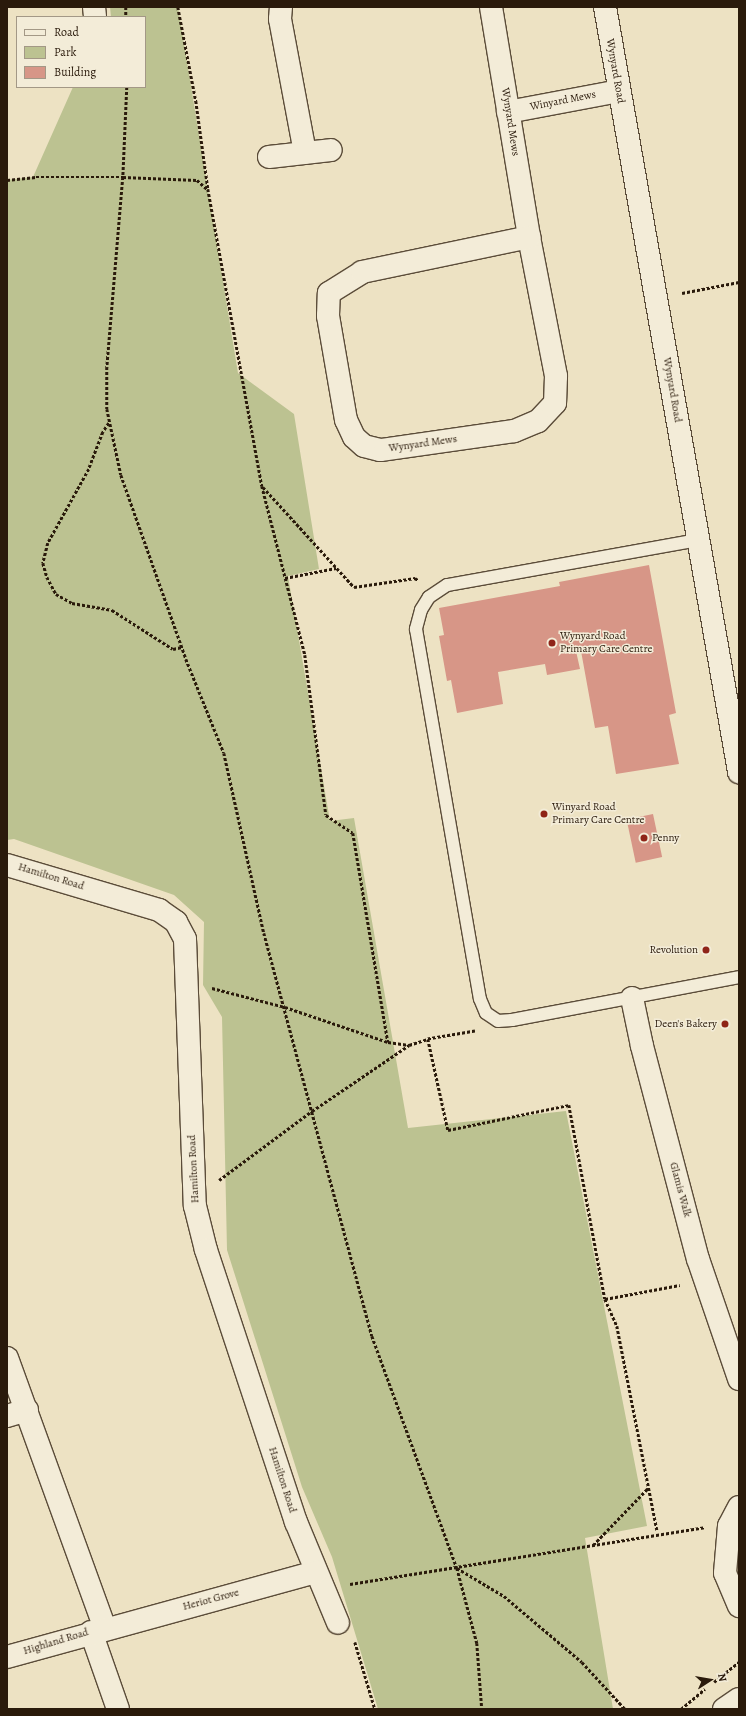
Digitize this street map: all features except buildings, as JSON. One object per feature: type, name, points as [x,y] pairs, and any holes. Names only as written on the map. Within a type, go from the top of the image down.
[{"type":"street","points":[[281,7],[280,19],[304,153]]},
{"type":"street","name":"Wynyard Mews","points":[[491,7],[529,238],[556,376],[555,403],[538,421],[514,431],[380,450],[364,446],[354,438],[346,420],[328,316],[329,293],[362,272],[529,238]]},
{"type":"street","name":"Wynyard Road","points":[[605,7],[739,772]]},
{"type":"street","name":"Winyard Mews","points":[[508,112],[619,90]]},
{"type":"street","points":[[269,157],[331,150]]},
{"type":"street","name":"Hamilton Road","points":[[7,865],[159,910],[176,922],[185,939],[195,1198],[206,1250],[296,1522],[338,1623]]},
{"type":"street","name":"Glamis Walk","points":[[632,998],[661,1122],[706,1281],[739,1379]]},
{"type":"street","points":[[7,1358],[17,1413],[98,1630],[118,1709]]},
{"type":"street","points":[[739,1507],[729,1526],[725,1573],[739,1606]]},
{"type":"street","name":"Heriot Grove","points":[[98,1630],[319,1579]]},
{"type":"street","name":"Highland Road","points":[[7,1657],[98,1630]]},
{"type":"street","points":[[724,1709],[739,1699]]},
{"type":"lane","points":[[698,540],[447,585],[429,597],[421,610],[416,629],[480,999],[486,1012],[494,1018],[512,1020],[739,977]]},
{"type":"path","points":[[178,7],[196,101],[208,189],[262,486],[304,655],[326,815],[353,833],[388,1042]]},
{"type":"path","points":[[127,88],[123,177],[107,367],[107,409],[109,423],[121,475],[182,647],[224,753],[264,933],[372,1336],[457,1568],[476,1643],[482,1709]]},
{"type":"path","points":[[7,180],[123,177],[197,180],[208,189]]},
{"type":"path","points":[[656,298],[739,282]]},
{"type":"path","points":[[109,423],[103,432],[89,469],[48,543],[44,562],[47,578],[56,594],[72,603],[112,610],[173,649],[182,647]]},
{"type":"path","points":[[262,486],[354,587],[415,578],[434,594]]},
{"type":"path","points":[[285,578],[336,567]]},
{"type":"path","points":[[187,981],[284,1007],[388,1042],[409,1045]]},
{"type":"path","points":[[195,1198],[312,1111],[409,1045],[428,1039],[486,1029],[494,1018]]},
{"type":"path","points":[[428,1039],[448,1130],[569,1105],[605,1299],[617,1326],[657,1530]]},
{"type":"path","points":[[605,1299],[706,1281]]},
{"type":"path","points":[[593,1545],[648,1488]]},
{"type":"path","points":[[319,1579],[457,1568],[698,1527],[729,1526]]},
{"type":"path","points":[[457,1568],[516,1606],[582,1662],[625,1709]]},
{"type":"path","points":[[338,1623],[353,1637],[375,1709]]},
{"type":"green space","points":[[110,7],[178,7],[238,373],[294,414],[319,569],[288,576],[330,821],[354,818],[408,1128],[566,1111],[647,1526],[585,1538],[613,1709],[378,1709],[332,1557],[302,1487],[227,1250],[222,1017],[203,985],[204,922],[174,895],[14,839],[7,840],[7,180],[33,177],[73,88],[146,88],[146,16],[111,16]]},
{"type":"place","name":"Wynyard Road Primary Care Centre","points":[[552,643]]},
{"type":"place","name":"Winyard Road Primary Care Centre","points":[[544,814]]},
{"type":"place","name":"Penny","points":[[644,838]]},
{"type":"place","name":"Revolution","points":[[706,950]]},
{"type":"place","name":"Deen's Bakery","points":[[725,1024]]}]
